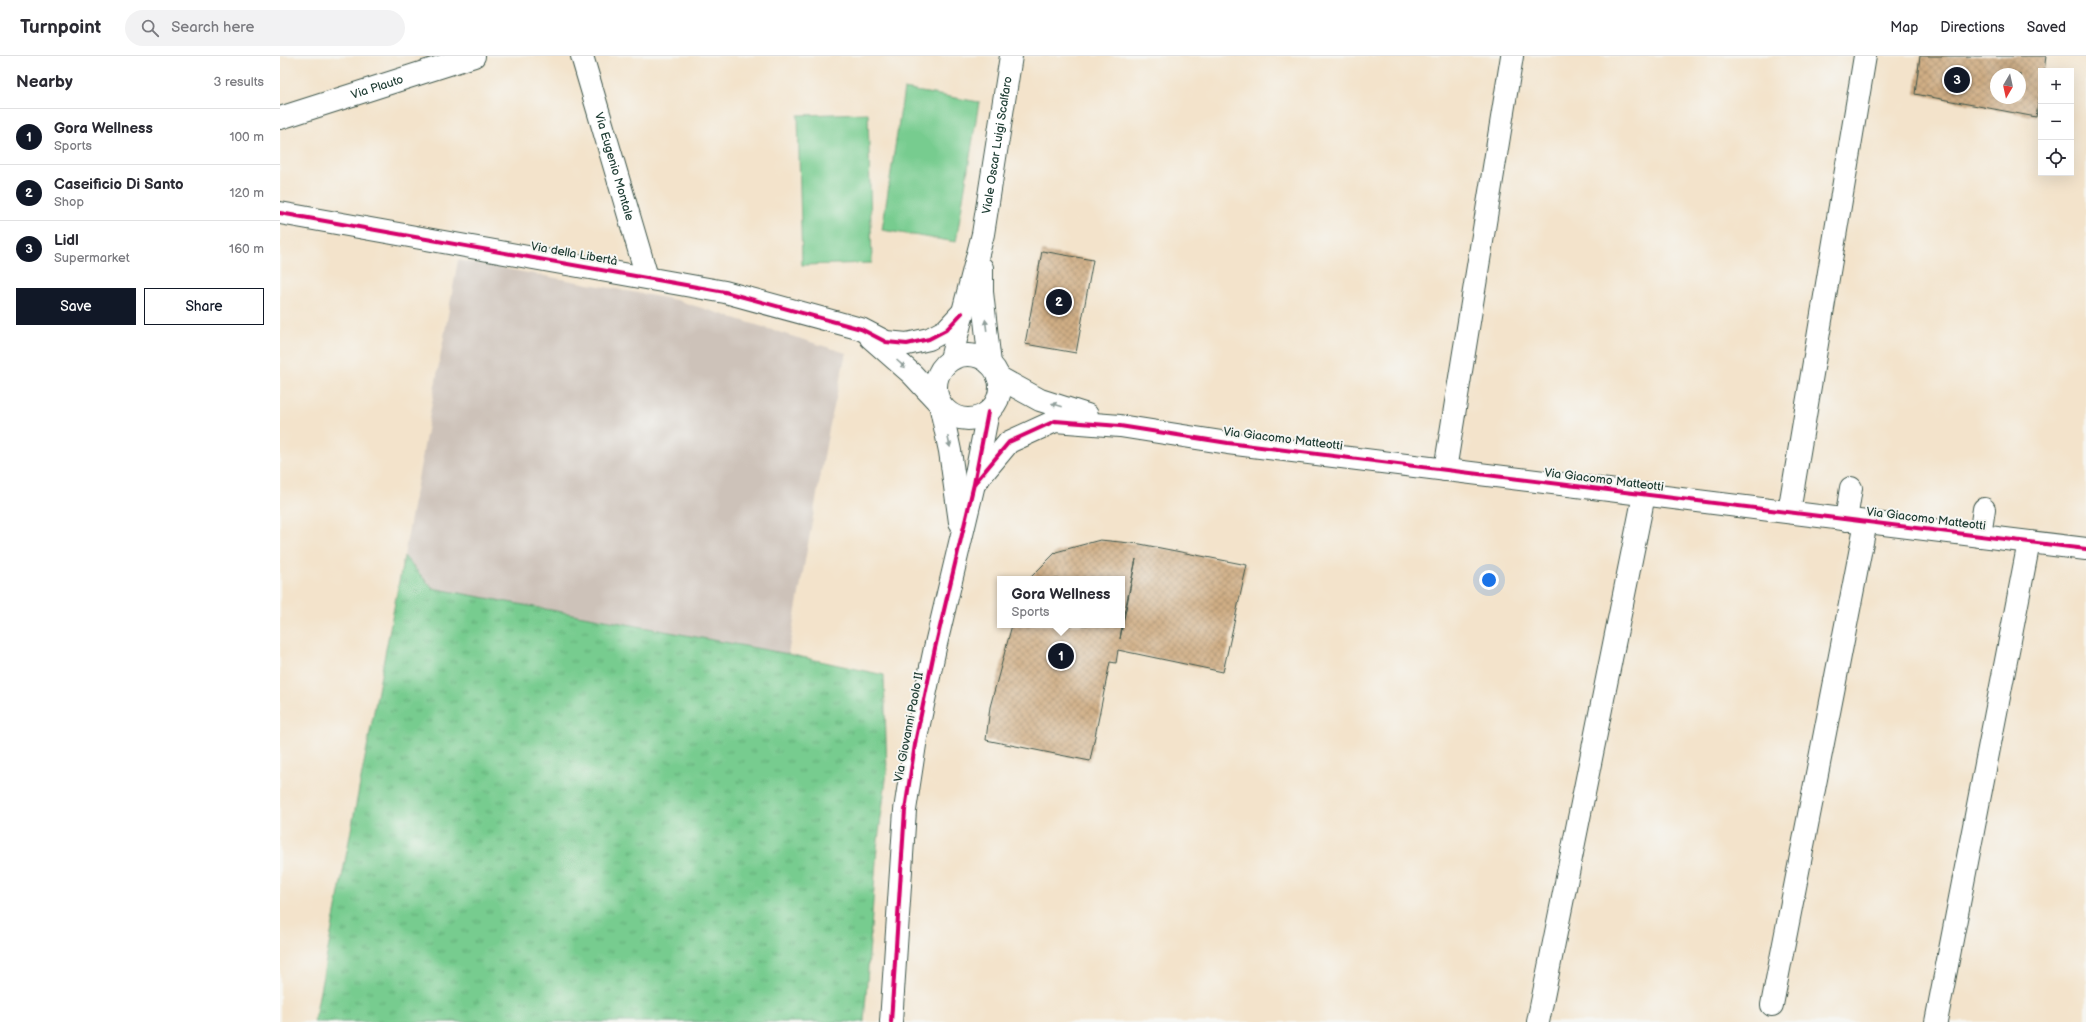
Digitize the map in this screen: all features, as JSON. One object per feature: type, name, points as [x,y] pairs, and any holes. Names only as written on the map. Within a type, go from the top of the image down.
[{"type":"street","name":"Via Plauto","points":[[280,118],[474,56]]},
{"type":"street","name":"Via Eugenio Montale","points":[[582,56],[647,277]]},
{"type":"street","name":"Viale Oscar Luigi Scalfaro","points":[[983,234],[1011,56]]},
{"type":"street","points":[[1445,470],[1512,56]]},
{"type":"street","points":[[1789,512],[1865,56]]},
{"type":"street","name":"Via della Libertà","points":[[280,213],[725,292],[861,329]]},
{"type":"street","points":[[951,359],[983,234]]},
{"type":"street","points":[[861,329],[912,374],[948,412],[957,418],[968,419],[978,417],[988,412],[999,397],[1000,387],[994,371],[982,292],[983,234]]},
{"type":"street","points":[[861,329],[886,342],[907,344],[929,339],[946,330],[962,313]]},
{"type":"street","points":[[961,535],[950,451],[935,385],[943,366],[951,359],[961,355],[971,355],[982,358],[994,371],[1040,400],[1120,426]]},
{"type":"street","name":"Via Giovanni Paolo II","points":[[891,1022],[905,810],[918,731],[961,535],[974,484],[988,412]]},
{"type":"street","points":[[974,484],[1008,442],[1055,421],[1120,426]]},
{"type":"street","name":"Via Giacomo Matteotti","points":[[1120,426],[1228,443],[2086,549]]},
{"type":"street","points":[[1772,1005],[1856,521],[1851,488]]},
{"type":"street","points":[[1538,1022],[1644,495]]},
{"type":"street","points":[[1980,536],[1984,509]]},
{"type":"street","points":[[1936,1022],[2029,542]]},
{"type":"shaded area","points":[[458,260],[676,300],[846,353],[829,429],[788,654],[432,588],[404,556]]},
{"type":"green space","points":[[904,89],[979,102],[956,242],[882,230]]},
{"type":"green space","points":[[868,113],[872,263],[802,265],[798,115]]},
{"type":"green space","points":[[404,556],[432,588],[788,654],[884,675],[887,772],[877,848],[864,1022],[314,1022]]},
{"type":"building","points":[[1920,56],[2046,56],[2044,68],[2038,68],[2038,105],[2036,117],[1915,94]]},
{"type":"building","points":[[1042,251],[1093,260],[1076,353],[1025,344]]},
{"type":"building","points":[[1100,540],[1140,544],[1247,565],[1223,672],[1118,650],[1116,663],[1110,662],[1090,761],[986,740],[990,707],[1011,628],[1122,628],[1120,639],[1122,628],[1125,628],[1125,614],[1136,559],[1125,610],[1125,576],[1032,576],[1056,552]]},
{"type":"cycle path","points":[[280,213],[725,292],[861,329],[886,342],[907,344],[929,339],[946,330],[962,313]]},
{"type":"cycle path","points":[[891,1022],[905,810],[916,738],[935,648],[974,484],[988,412]]},
{"type":"cycle path","points":[[974,484],[1009,442],[1055,421],[1120,426],[1228,443],[2086,549]]},
{"type":"place","name":"Lidl","points":[[1957,80]]},
{"type":"place","name":"Caseificio Di Santo","points":[[1059,302]]},
{"type":"place","name":"Gora Wellness","points":[[1061,656]]}]
